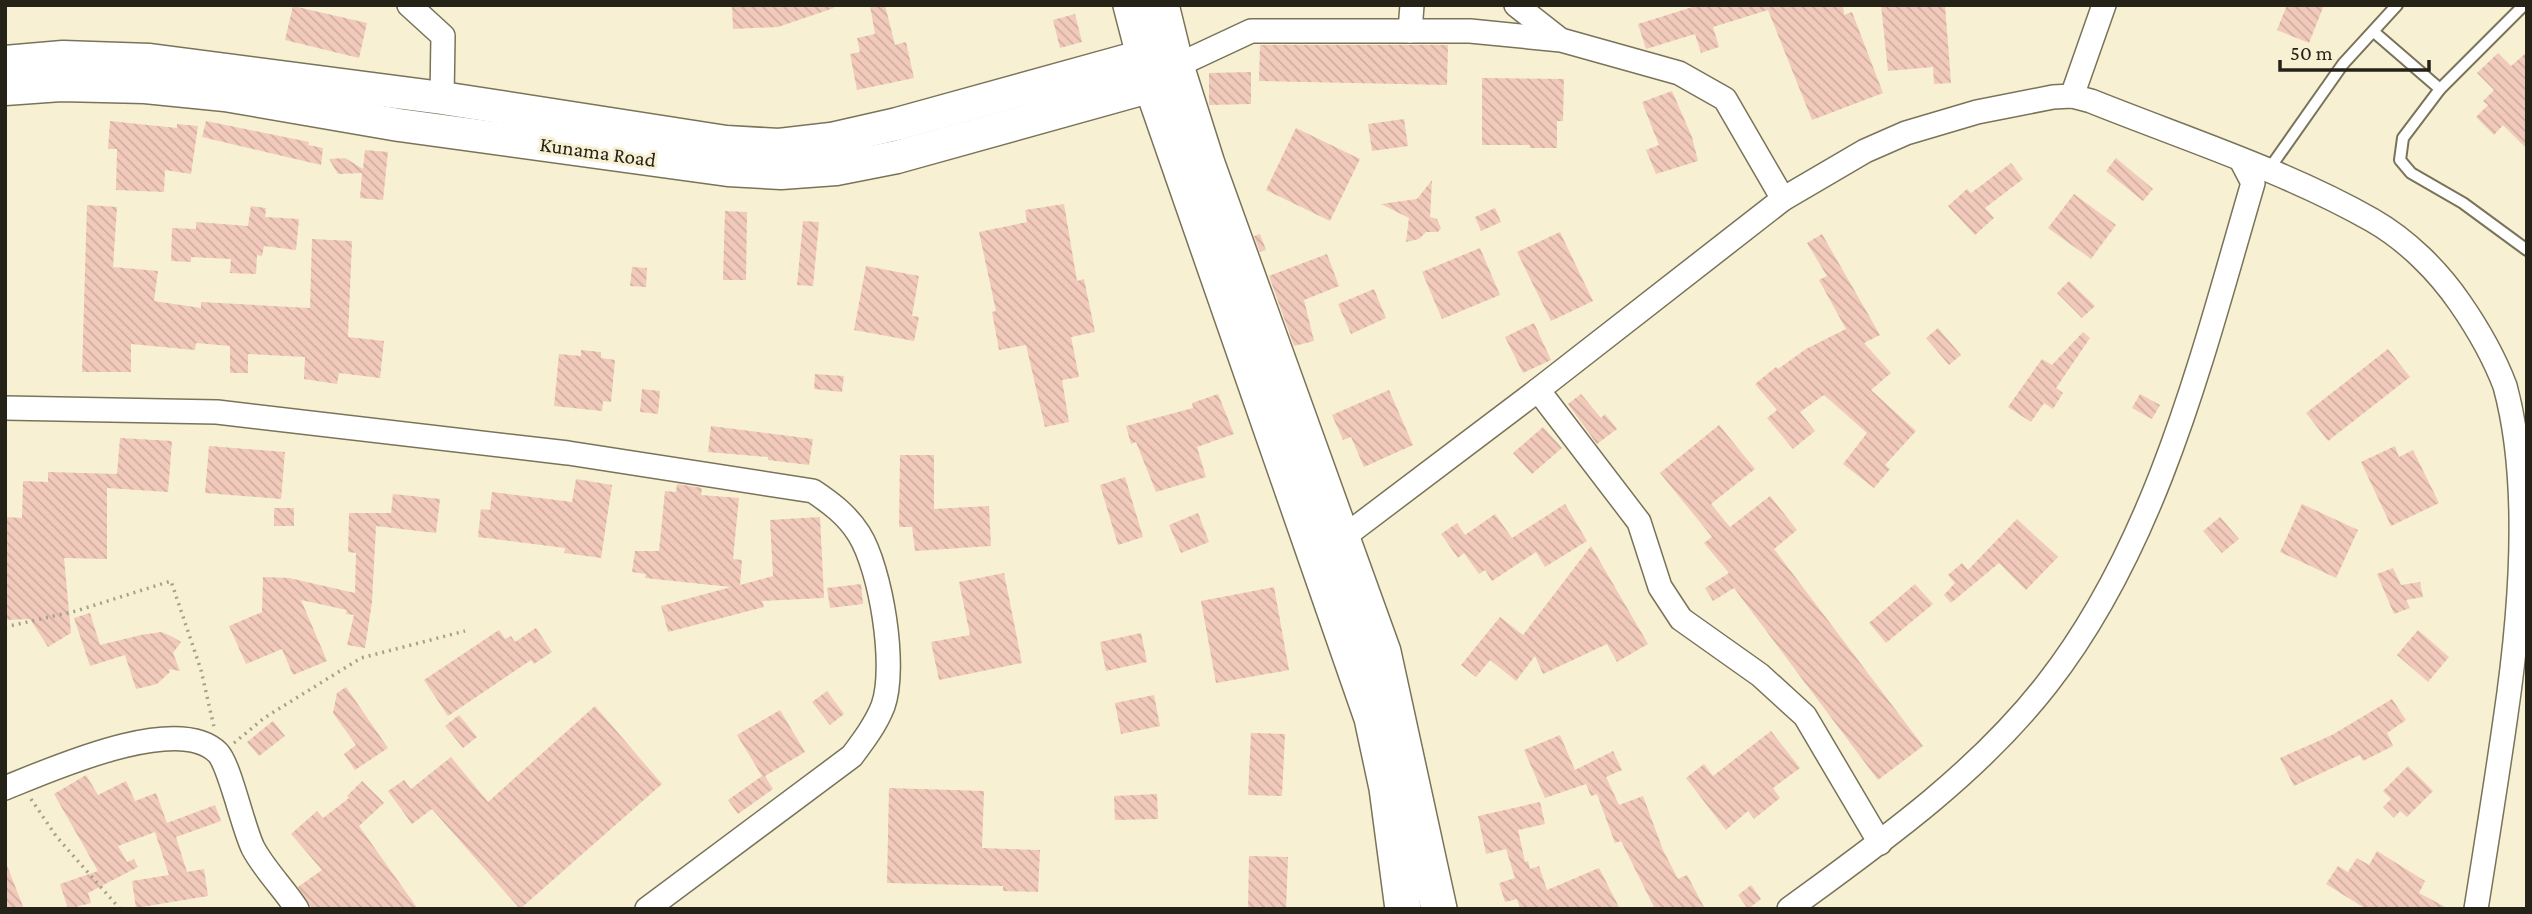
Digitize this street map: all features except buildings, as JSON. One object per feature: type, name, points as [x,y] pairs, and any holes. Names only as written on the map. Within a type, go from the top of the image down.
[{"type":"main road","points":[[1131,5],[1160,50],[1263,400],[1326,545],[1384,652],[1439,909]]},
{"type":"main road","name":"Kunama Road","points":[[5,62],[63,57],[150,60],[442,98],[726,142],[779,145],[831,139],[897,124],[1160,50]]},
{"type":"main road","name":"Kunama Road","points":[[5,89],[61,85],[145,87],[225,95],[440,131],[728,170],[781,173],[836,169],[897,157],[1160,50]]},
{"type":"main road","points":[[1326,545],[1354,660],[1372,718],[1387,788],[1403,909]]},
{"type":"street","points":[[409,5],[443,36],[442,98]]},
{"type":"street","points":[[1410,31],[1412,5]]},
{"type":"street","points":[[2072,96],[2104,5]]},
{"type":"street","points":[[1527,10],[1561,40]]},
{"type":"street","points":[[1160,50],[1251,32],[1501,32],[1561,40],[1679,73],[1724,99],[1783,199]]},
{"type":"street","points":[[1326,545],[1538,390],[1783,199],[1866,151],[1906,133],[1977,112],[2072,96],[2242,162],[2265,177],[2374,221],[2420,256],[2449,287],[2478,329],[2506,388],[2517,433],[2525,498],[2522,607],[2476,909]]},
{"type":"street","points":[[1789,909],[1880,843],[1978,760],[2048,684],[2109,588],[2161,479],[2265,177]]},
{"type":"street","points":[[1538,390],[1639,522],[1660,587],[1681,619],[1760,675],[1805,716],[1880,843]]},
{"type":"street","points":[[5,408],[216,412],[568,453],[813,491],[838,508],[859,534],[877,577],[890,671],[883,705],[875,722],[852,756],[647,909]]},
{"type":"street","points":[[13,785],[61,765],[125,746],[173,738],[204,744],[219,755],[254,849],[297,909]]},
{"type":"lane","points":[[2265,177],[2343,64],[2396,5]]},
{"type":"lane","points":[[2523,7],[2440,89],[2403,138],[2400,160],[2411,173],[2463,203],[2527,250]]},
{"type":"lane","points":[[2374,32],[2440,89]]},
{"type":"path","points":[[5,627],[76,611],[171,581],[201,670],[219,755],[264,718],[362,658],[465,631]]},
{"type":"path","points":[[13,785],[120,909]]}]
